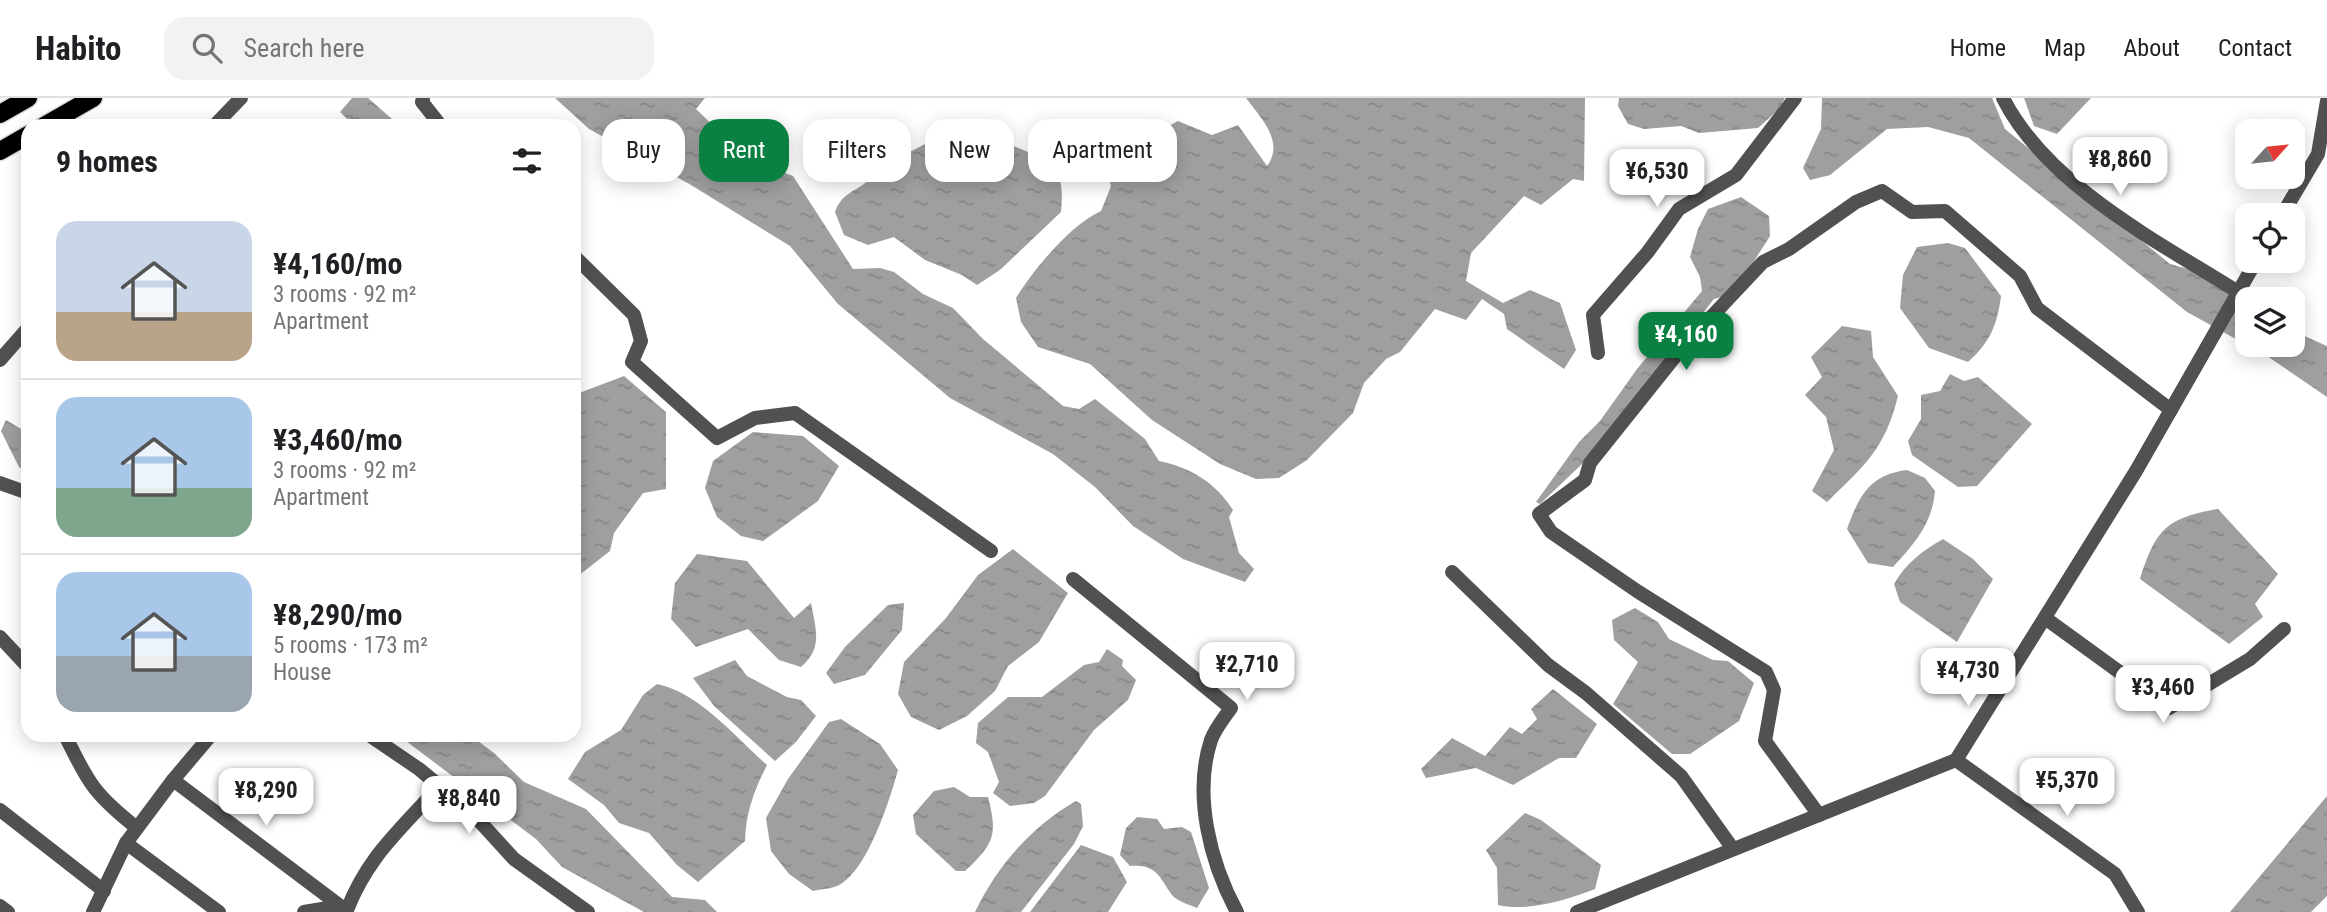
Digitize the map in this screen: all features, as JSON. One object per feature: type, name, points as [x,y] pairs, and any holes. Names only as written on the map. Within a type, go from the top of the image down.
[{"type":"main road","points":[[0,112],[27,98]]},
{"type":"main road","points":[[56,119],[93,98]]},
{"type":"main road","points":[[0,151],[21,139]]},
{"type":"street","points":[[221,119],[241,98]]},
{"type":"street","points":[[423,98],[422,102],[435,119]]},
{"type":"street","points":[[1598,353],[1593,315],[1647,253],[1679,209],[1736,175],[1795,98]]},
{"type":"street","points":[[2003,98],[2017,126],[2096,202],[2235,290]]},
{"type":"street","points":[[2289,203],[2318,154],[2327,101]]},
{"type":"street","points":[[1819,815],[1765,741],[1774,690],[1766,672],[1637,591],[1551,532],[1539,514],[1585,480],[1590,463],[1682,348],[1763,262],[1789,249],[1856,201],[1882,191],[1912,212],[1945,211],[2020,276],[2037,308],[2171,410]]},
{"type":"street","points":[[581,263],[634,315],[641,341],[632,362],[717,438],[755,418],[795,413],[991,551]]},
{"type":"street","points":[[1577,912],[1956,760],[2171,410],[2235,297]]},
{"type":"street","points":[[0,360],[21,336]]},
{"type":"street","points":[[0,483],[21,490]]},
{"type":"street","points":[[1452,572],[1548,665],[1586,693],[1681,776],[1733,849]]},
{"type":"street","points":[[1073,579],[1231,708],[1212,738],[1204,768],[1204,809],[1214,856],[1237,912]]},
{"type":"street","points":[[2045,618],[2169,708],[2250,659],[2284,629]]},
{"type":"street","points":[[0,637],[21,660]]},
{"type":"street","points":[[68,742],[89,784],[110,807],[137,828]]},
{"type":"street","points":[[95,911],[126,843],[205,742]]},
{"type":"street","points":[[379,742],[472,813],[514,859],[588,912]]},
{"type":"street","points":[[1956,760],[2115,874],[2138,912]]},
{"type":"street","points":[[173,780],[345,909]]},
{"type":"street","points":[[345,909],[359,881],[385,842],[439,786]]},
{"type":"street","points":[[0,810],[104,891]]},
{"type":"street","points":[[126,843],[219,912]]},
{"type":"street","points":[[0,906],[8,912]]},
{"type":"street","points":[[304,912],[345,909]]},
{"type":"water","points":[[352,98],[368,98],[392,119],[347,119],[340,112]]},
{"type":"water","points":[[555,98],[705,98],[696,109],[706,119],[699,119],[699,182],[789,182],[789,174],[793,176],[853,269],[880,268],[894,272],[923,294],[953,308],[983,339],[1063,406],[1079,409],[1095,399],[1145,439],[1159,461],[1181,467],[1210,484],[1233,510],[1229,517],[1239,553],[1254,569],[1245,582],[1183,559],[1133,526],[1095,487],[1053,454],[950,398],[838,304],[790,246],[685,182],[685,119],[602,119],[602,136],[589,129]]},
{"type":"water","points":[[1246,98],[1585,98],[1584,181],[1573,179],[1541,205],[1524,196],[1471,253],[1466,281],[1503,303],[1530,290],[1560,303],[1576,350],[1564,369],[1507,329],[1504,314],[1482,299],[1466,320],[1435,309],[1400,352],[1386,359],[1364,383],[1353,413],[1307,460],[1279,478],[1256,479],[1220,464],[1152,420],[1090,364],[1038,347],[1021,322],[1016,298],[1065,237],[1101,211],[1111,186],[1110,182],[1177,182],[1178,121],[1212,135],[1238,125],[1267,166],[1273,148],[1269,130]]},
{"type":"water","points":[[1619,98],[1785,98],[1778,110],[1758,128],[1699,133],[1681,126],[1644,129],[1628,124],[1618,106]]},
{"type":"water","points":[[1822,98],[1992,98],[2005,129],[2170,264],[2209,275],[2235,294],[2235,339],[2187,312],[1969,138],[1928,127],[1887,129],[1830,175],[1810,180],[1803,168],[1821,129]]},
{"type":"water","points":[[2024,98],[2091,98],[2057,134],[2034,126]]},
{"type":"water","points":[[925,144],[925,182],[1014,182],[1014,147],[1028,152],[1028,182],[1060,182],[1061,212],[1000,270],[977,285],[962,275],[925,260],[894,237],[868,245],[844,235],[835,212],[841,200],[866,182],[911,182],[911,151]]},
{"type":"water","points":[[1741,197],[1769,216],[1770,236],[1733,294],[1714,299],[1582,464],[1540,504],[1536,502],[1579,442],[1600,421],[1637,369],[1702,291],[1700,277],[1690,257],[1698,229],[1708,209]]},
{"type":"water","points":[[1948,243],[1965,248],[2001,296],[1991,333],[1968,362],[1929,348],[1900,308],[1903,275],[1917,247]]},
{"type":"water","points":[[1842,326],[1871,331],[1873,357],[1898,396],[1887,430],[1872,455],[1827,502],[1812,491],[1834,450],[1826,417],[1805,395],[1822,377],[1811,357]]},
{"type":"water","points":[[2305,336],[2327,346],[2327,397],[2270,358],[2305,357]]},
{"type":"water","points":[[1950,374],[1964,381],[1978,377],[2032,424],[1977,486],[1958,487],[1912,455],[1908,441],[1921,419],[1921,395],[1940,391]]},
{"type":"water","points":[[624,376],[666,412],[666,489],[643,493],[614,533],[610,551],[581,574],[581,392]]},
{"type":"water","points":[[6,420],[21,429],[21,469],[19,467],[1,431]]},
{"type":"water","points":[[753,432],[803,436],[839,466],[818,501],[763,541],[741,536],[717,517],[705,488],[713,461]]},
{"type":"water","points":[[1907,470],[1925,478],[1935,491],[1926,523],[1893,567],[1868,563],[1847,529],[1851,517],[1861,497],[1874,482]]},
{"type":"water","points":[[2218,509],[2278,574],[2255,604],[2263,617],[2229,644],[2140,579],[2152,548],[2166,529],[2186,517]]},
{"type":"water","points":[[1943,539],[1973,559],[1993,579],[1957,642],[1900,602],[1894,584],[1915,558]]},
{"type":"water","points":[[1013,549],[1068,593],[1039,642],[1008,666],[995,691],[967,716],[939,730],[911,717],[898,694],[904,662],[946,618],[978,575]]},
{"type":"water","points":[[697,554],[747,561],[794,618],[811,603],[816,630],[815,646],[813,653],[801,667],[779,660],[748,629],[696,647],[671,619],[675,583]]},
{"type":"water","points":[[904,603],[902,630],[865,675],[834,684],[826,673],[845,647],[888,605]]},
{"type":"water","points":[[1635,608],[1658,622],[1669,639],[1713,660],[1728,661],[1754,683],[1739,721],[1690,754],[1672,754],[1613,704],[1638,662],[1614,640],[1612,620]]},
{"type":"water","points":[[1107,649],[1123,660],[1122,666],[1136,680],[1128,700],[1094,730],[1045,796],[1034,803],[1010,806],[993,793],[999,782],[988,752],[976,743],[978,723],[1008,697],[1042,697],[1084,665],[1099,662]]},
{"type":"water","points":[[735,660],[747,676],[787,697],[801,700],[816,716],[796,742],[775,761],[714,706],[693,678]]},
{"type":"water","points":[[657,684],[673,689],[702,706],[767,765],[751,802],[745,841],[698,882],[677,865],[649,833],[619,823],[604,805],[568,779],[585,752],[621,730],[643,695]]},
{"type":"water","points":[[1553,689],[1597,724],[1576,758],[1559,758],[1513,785],[1476,768],[1426,778],[1421,769],[1452,738],[1485,756],[1510,727],[1522,734],[1537,719],[1531,709]]},
{"type":"water","points":[[841,719],[880,744],[898,770],[876,833],[859,865],[850,877],[839,885],[813,891],[789,874],[771,851],[766,818],[788,779],[829,722]]},
{"type":"water","points":[[407,742],[479,742],[524,782],[586,809],[672,897],[705,900],[717,912],[644,912],[562,867],[536,839]]},
{"type":"water","points":[[954,787],[970,797],[988,797],[993,821],[988,846],[965,871],[956,871],[916,834],[913,815],[934,791]]},
{"type":"water","points":[[2327,796],[2327,896],[2311,912],[2230,912]]},
{"type":"water","points":[[1076,801],[1081,804],[1083,826],[1074,844],[1021,912],[975,912],[994,879],[1017,849],[1045,822]]},
{"type":"water","points":[[1525,813],[1541,820],[1601,865],[1595,889],[1560,901],[1534,906],[1498,905],[1497,868],[1486,850]]},
{"type":"water","points":[[1137,817],[1157,819],[1164,829],[1182,827],[1191,832],[1209,888],[1197,908],[1174,897],[1152,870],[1130,866],[1120,855],[1126,828]]},
{"type":"water","points":[[1081,845],[1113,857],[1127,882],[1108,912],[1030,912]]}]
